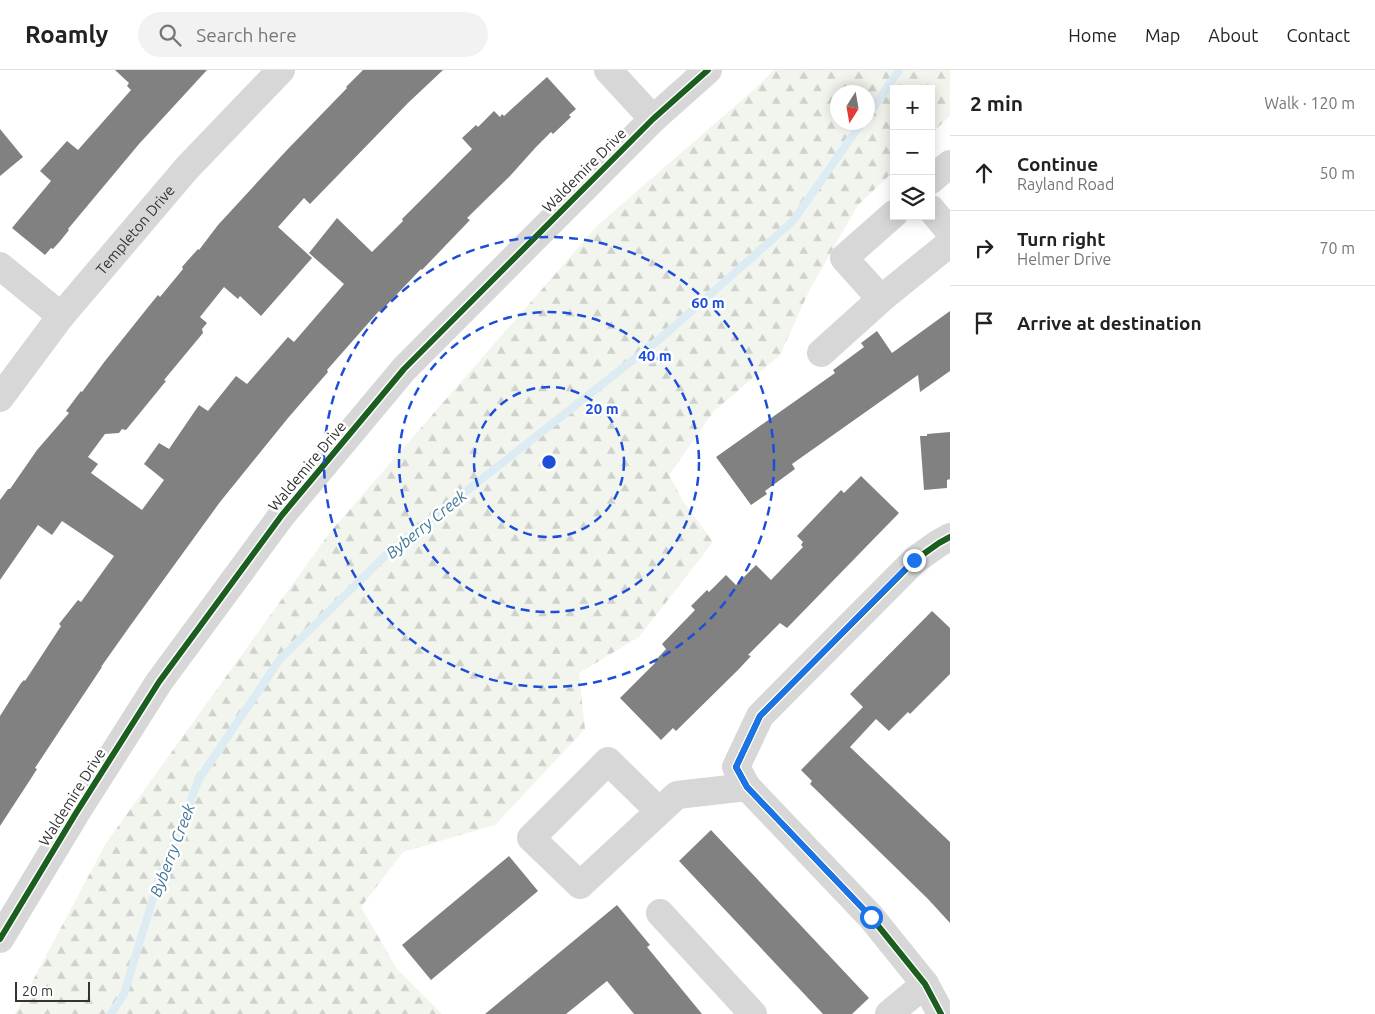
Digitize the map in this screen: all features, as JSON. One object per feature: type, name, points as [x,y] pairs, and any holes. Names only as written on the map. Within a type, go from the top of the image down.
[{"type":"street","name":"Templeton Drive","points":[[0,398],[61,316],[188,168],[281,70]]},
{"type":"street","points":[[608,70],[653,119]]},
{"type":"street","name":"Waldemire Drive","points":[[0,939],[76,813],[159,682],[282,515],[404,369],[653,119],[708,70]]},
{"type":"street","points":[[935,177],[950,164]]},
{"type":"street","points":[[935,214],[950,232]]},
{"type":"street","points":[[880,299],[844,258],[890,218]]},
{"type":"street","points":[[821,353],[880,299],[950,243]]},
{"type":"street","points":[[0,266],[61,316]]},
{"type":"street","points":[[941,1014],[925,984],[871,917],[747,787],[736,767],[760,716],[914,560],[939,542],[950,537]]},
{"type":"street","points":[[659,811],[608,762],[532,838],[580,885],[659,811],[676,795],[747,787]]},
{"type":"street","points":[[660,914],[754,1014]]},
{"type":"street","points":[[889,1014],[925,984]]},
{"type":"green space","points":[[774,70],[950,70],[950,116],[935,130],[935,85],[890,85],[890,175],[858,205],[809,291],[780,355],[714,411],[669,475],[683,501],[713,542],[639,637],[579,673],[585,729],[495,825],[403,852],[361,907],[397,969],[442,1014],[15,1014],[106,843],[331,531],[598,225]]},
{"type":"building","points":[[115,70],[207,70],[139,144],[68,229],[61,240],[45,255],[12,228],[51,181],[40,171],[67,141],[78,150],[131,90],[127,86],[129,83]]},
{"type":"building","points":[[363,70],[443,70],[408,103],[310,204],[304,198],[278,227],[312,258],[261,316],[240,296],[238,299],[224,287],[200,317],[207,323],[202,329],[203,333],[164,380],[166,381],[126,430],[122,429],[119,433],[105,434],[88,457],[98,464],[91,473],[142,510],[164,480],[144,464],[159,443],[169,449],[199,405],[208,411],[236,376],[247,384],[288,337],[294,342],[344,284],[309,253],[337,218],[372,252],[472,149],[462,138],[476,125],[478,127],[494,111],[500,117],[502,114],[504,116],[547,77],[576,109],[569,115],[571,117],[553,134],[551,132],[467,218],[470,220],[422,270],[379,311],[327,370],[328,372],[220,502],[101,667],[35,768],[37,769],[0,826],[0,716],[61,626],[59,624],[78,600],[81,602],[114,556],[62,521],[52,535],[38,525],[0,580],[0,500],[37,450],[69,413],[66,411],[81,391],[158,295],[160,297],[183,269],[182,267],[199,250],[218,225]]},
{"type":"building","points":[[0,129],[23,157],[0,176]]},
{"type":"building","points":[[950,311],[950,371],[920,392],[918,375],[792,464],[795,469],[765,491],[767,494],[751,505],[716,457],[835,373],[833,370],[864,347],[861,343],[877,331],[892,353]]},
{"type":"building","points":[[950,432],[950,479],[947,480],[947,488],[924,490],[920,436]]},
{"type":"building","points":[[861,476],[899,513],[787,628],[780,623],[748,655],[751,656],[738,670],[676,731],[673,728],[661,740],[620,698],[655,663],[666,649],[662,644],[695,610],[691,606],[707,590],[709,592],[726,575],[736,585],[756,565],[771,580],[803,547],[801,545],[803,542],[797,536],[841,490],[844,493]]},
{"type":"building","points":[[932,611],[950,628],[950,674],[910,714],[908,712],[889,731],[876,719],[850,747],[950,842],[950,923],[928,899],[810,784],[812,781],[801,770],[863,707],[850,694]]},
{"type":"building","points":[[711,830],[869,998],[852,1014],[823,1014],[679,861]]},
{"type":"building","points":[[509,856],[538,891],[431,980],[402,945]]},
{"type":"building","points":[[617,905],[650,945],[647,947],[702,1014],[634,1014],[607,981],[566,1014],[485,1014]]},
{"type":"waterway","name":"Byberry Creek","points":[[875,105],[899,70]]},
{"type":"waterway","name":"Byberry Creek","points":[[111,1014],[124,994],[158,882],[199,779],[280,659],[389,552],[661,338],[793,221],[856,130]]},
{"type":"cycle path","points":[[0,939],[76,813],[159,682],[282,515],[404,369],[653,119],[708,70]]},
{"type":"cycle path","points":[[941,1014],[925,984],[871,917],[747,787],[736,767],[760,716],[915,560],[950,537]]},
{"type":"route","points":[[871,917],[747,787],[736,767],[760,716],[914,560]]}]
